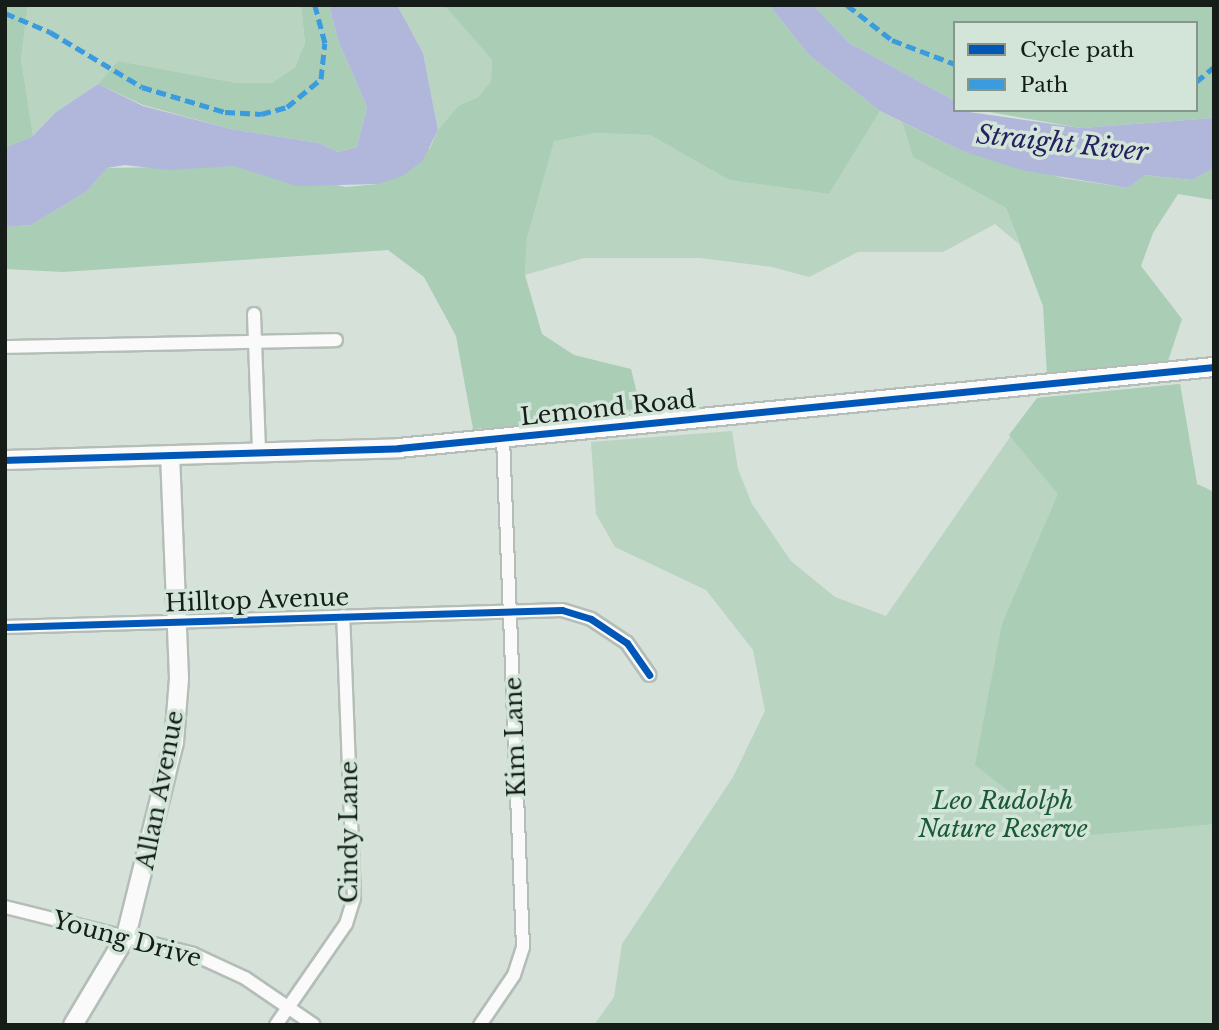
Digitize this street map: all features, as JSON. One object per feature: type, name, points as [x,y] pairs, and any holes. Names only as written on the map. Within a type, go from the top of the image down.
[{"type":"street","points":[[254,314],[259,452]]},
{"type":"street","points":[[5,347],[336,340]]},
{"type":"street","name":"Lemond Road","points":[[5,460],[399,448],[1214,367]]},
{"type":"street","name":"Kim Lane","points":[[480,1025],[514,975],[523,947],[503,438]]},
{"type":"street","name":"Allan Avenue","points":[[73,1025],[126,936],[174,742],[179,678],[170,455]]},
{"type":"street","name":"Hilltop Avenue","points":[[5,626],[562,610],[591,619],[627,643],[649,675]]},
{"type":"street","name":"Cindy Lane","points":[[276,1025],[345,924],[354,898],[343,616]]},
{"type":"street","name":"Young Drive","points":[[5,907],[126,936],[220,964],[314,1025]]},
{"type":"green space","points":[[5,5],[28,5],[21,59],[33,136],[5,148]]},
{"type":"green space","points":[[28,5],[301,5],[305,43],[295,67],[272,83],[237,83],[118,61],[98,84],[56,112],[33,136],[21,59]]},
{"type":"green space","points":[[301,5],[329,5],[338,40],[367,107],[357,147],[338,152],[319,143],[231,129],[143,105],[98,84],[118,61],[237,83],[272,83],[295,67],[305,43]]},
{"type":"green space","points":[[397,5],[444,5],[492,60],[491,81],[478,97],[458,106],[438,130],[423,53]]},
{"type":"green space","points":[[444,5],[769,5],[809,55],[880,111],[829,194],[729,180],[650,135],[595,133],[554,141],[527,238],[525,275],[542,334],[574,355],[631,369],[641,410],[562,423],[473,429],[456,336],[424,277],[388,250],[63,272],[5,269],[5,227],[31,225],[87,191],[107,168],[234,166],[346,187],[379,184],[430,148],[438,130],[458,106],[478,97],[491,81],[492,60]]},
{"type":"green space","points":[[813,5],[1214,5],[1214,118],[1081,128],[989,112],[1198,112],[1198,21],[953,21],[953,100],[849,43]]},
{"type":"green space","points":[[880,111],[902,122],[913,157],[1006,208],[1019,244],[995,224],[943,252],[858,252],[809,277],[772,267],[700,258],[584,258],[525,275],[527,238],[554,140],[595,133],[650,135],[729,180],[829,194]]},
{"type":"green space","points":[[902,122],[960,150],[1063,178],[1128,188],[1143,175],[1192,180],[1214,168],[1214,200],[1178,194],[1153,233],[1141,266],[1182,319],[1167,364],[1047,376],[1043,306],[1006,208],[913,157]]},
{"type":"green space","name":"Leo Rudolph Nature Reserve","points":[[1180,384],[1197,484],[1214,492],[1214,1025],[594,1025],[614,997],[622,944],[733,777],[765,711],[753,650],[706,590],[615,547],[596,514],[591,442],[732,431],[738,469],[752,504],[791,561],[835,597],[886,616],[1037,398]]},
{"type":"green space","points":[[1180,384],[1197,484],[1214,492],[1214,824],[1068,837],[975,765],[1002,624],[1058,494],[1009,435],[1037,398]]},
{"type":"water","points":[[329,5],[397,5],[423,53],[438,130],[423,160],[404,175],[379,184],[297,186],[234,166],[168,170],[125,165],[107,168],[87,191],[31,225],[5,227],[5,148],[33,136],[56,112],[98,84],[143,106],[231,129],[319,143],[338,152],[357,147],[367,107],[338,40]]},
{"type":"water","name":"Straight River","points":[[769,5],[813,5],[849,43],[953,100],[953,112],[1081,128],[1214,118],[1214,168],[1192,180],[1144,175],[1128,188],[1021,170],[960,150],[880,111],[809,55]]},
{"type":"marked path","points":[[5,13],[50,32],[142,87],[225,112],[261,114],[287,107],[321,79],[325,43],[315,5]]},
{"type":"marked path","points":[[847,5],[892,40],[953,63]]},
{"type":"marked path","points":[[1198,80],[1214,67]]},
{"type":"cycle path","points":[[5,460],[399,448],[1214,367]]},
{"type":"cycle path","points":[[5,627],[562,610],[591,619],[627,643],[649,675]]}]
